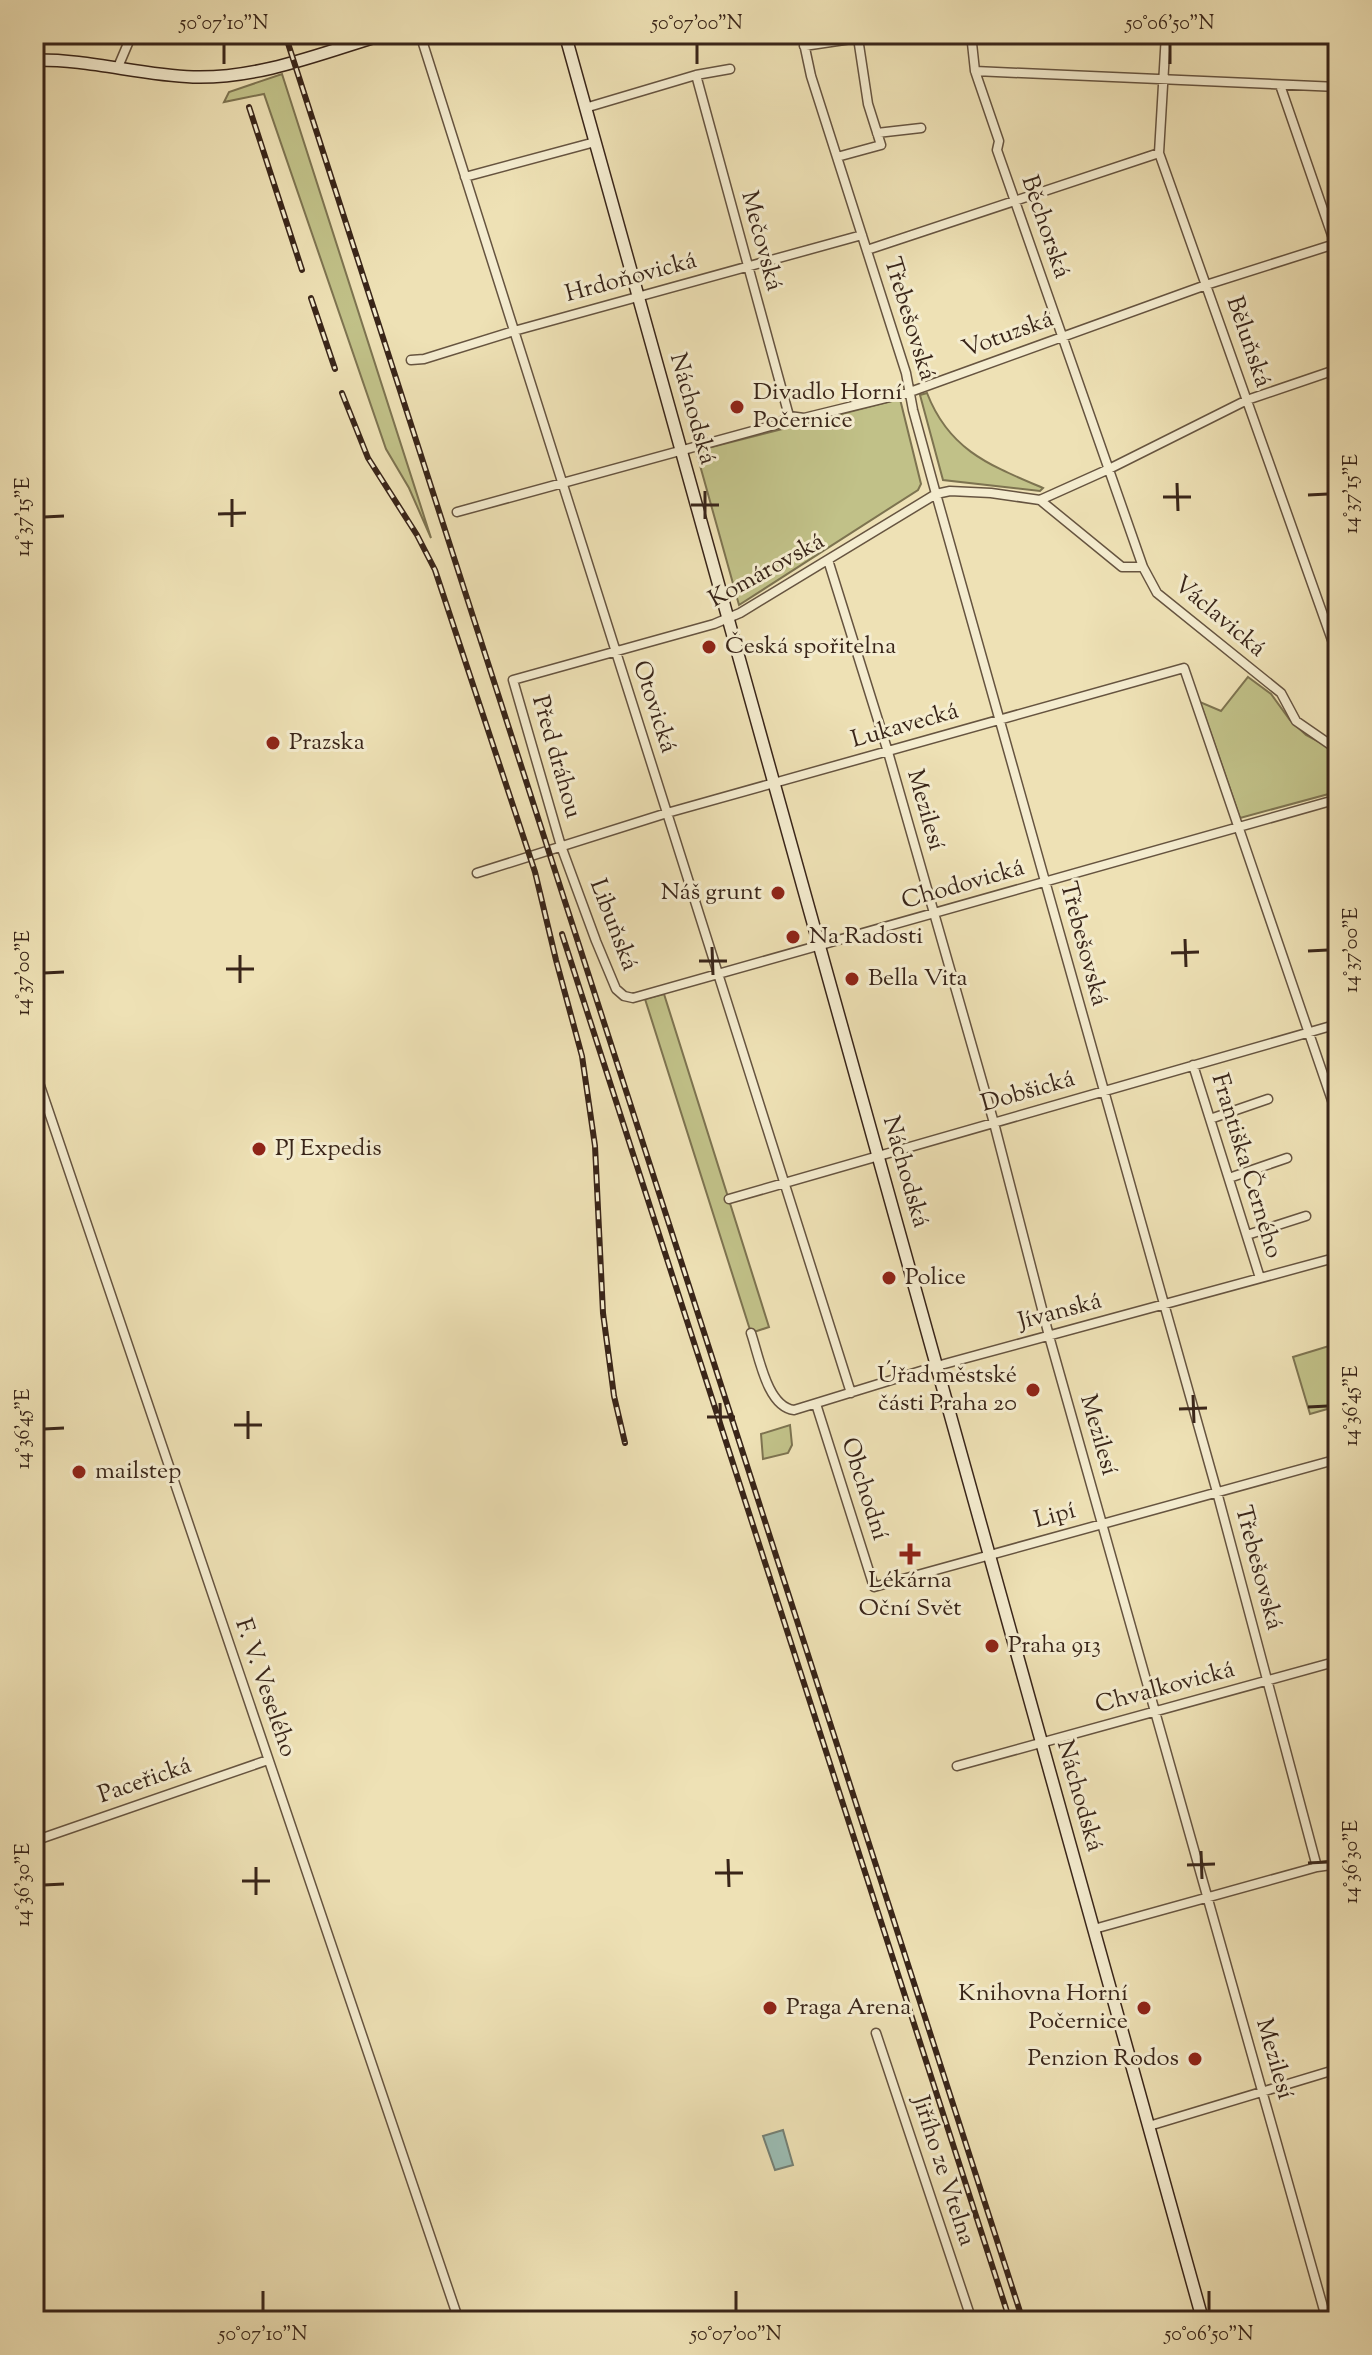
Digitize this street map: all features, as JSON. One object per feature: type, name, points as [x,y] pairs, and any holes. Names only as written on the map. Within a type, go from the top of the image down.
[{"type":"main road","points":[[34,60],[194,77],[255,73],[385,34]]},
{"type":"main road","name":"Náchodská","points":[[565,34],[1203,2321]]},
{"type":"street","points":[[118,67],[132,34]]},
{"type":"street","name":"Otovická","points":[[420,34],[851,1393]]},
{"type":"street","name":"Třebešovská","points":[[802,34],[910,392],[1217,1492],[1317,1867]]},
{"type":"street","name":"Běchorská","points":[[971,34],[975,71],[999,141],[997,150],[1143,567]]},
{"type":"street","name":"Běluňská","points":[[1166,34],[1159,153],[1338,657]]},
{"type":"street","points":[[804,46],[858,38],[868,104],[881,145],[837,157]]},
{"type":"street","points":[[585,108],[696,75],[730,69]]},
{"type":"street","points":[[975,71],[1338,87]]},
{"type":"street","name":"Mečovská","points":[[696,75],[789,416]]},
{"type":"street","points":[[1280,85],[1336,243]]},
{"type":"street","points":[[877,133],[921,128]]},
{"type":"street","points":[[465,177],[595,142]]},
{"type":"street","points":[[867,250],[1159,153]]},
{"type":"street","name":"Hrdoňovická","points":[[411,360],[424,359],[514,331],[862,235]]},
{"type":"street","name":"Votuzská","points":[[457,512],[778,424],[789,416],[804,418],[910,392],[1206,285],[1336,243]]},
{"type":"street","points":[[936,494],[950,491],[991,493],[1040,500],[1247,400],[1338,369]]},
{"type":"street","name":"Komárovská","points":[[513,680],[728,618],[936,494]]},
{"type":"street","name":"Václavická","points":[[1040,500],[1122,567],[1143,567],[1157,593],[1281,693],[1296,721],[1338,750]]},
{"type":"street","name":"Mezilesí","points":[[828,560],[888,752],[994,1123],[1049,1336],[1326,2317]]},
{"type":"street","name":"Lukavecká","points":[[477,873],[667,813],[1184,668],[1239,827]]},
{"type":"street","name":"Před dráhou","points":[[513,680],[561,846]]},
{"type":"street","name":"Chodovická","points":[[644,995],[1338,799]]},
{"type":"street","points":[[1239,827],[1338,1118]]},
{"type":"street","name":"Libuňská","points":[[561,846],[616,989],[624,996],[633,998],[644,995]]},
{"type":"street","name":"Dobšická","points":[[729,1199],[1338,1024]]},
{"type":"street","name":"Františka Černého","points":[[1193,1065],[1260,1278]]},
{"type":"street","name":"F. V. Veselého","points":[[34,1068],[459,2321]]},
{"type":"street","points":[[1210,1119],[1268,1099]]},
{"type":"street","points":[[1229,1178],[1287,1158]]},
{"type":"street","points":[[1247,1235],[1306,1216]]},
{"type":"street","name":"Jívanská","points":[[751,1333],[773,1397],[785,1409],[794,1410],[937,1366],[1338,1257]]},
{"type":"street","name":"Obchodní","points":[[816,1404],[874,1587]]},
{"type":"street","name":"Lipí","points":[[874,1587],[1338,1459]]},
{"type":"street","name":"Chvalkovická","points":[[957,1766],[1338,1661]]},
{"type":"street","name":"Paceřická","points":[[34,1841],[268,1760]]},
{"type":"street","points":[[1094,1929],[1317,1867],[1338,1864]]},
{"type":"street","name":"Jiřího ze Vtelna","points":[[876,2033],[972,2321]]},
{"type":"street","points":[[1149,2126],[1338,2071]]},
{"type":"street","points":[[1296,2321],[1338,2313]]},
{"type":"green space","points":[[282,74],[431,538],[409,488],[386,449],[264,94],[224,102],[229,92]]},
{"type":"green space","points":[[927,393],[936,413],[959,442],[988,463],[1043,488],[1040,491],[943,480],[920,395]]},
{"type":"green space","points":[[900,399],[921,484],[918,490],[739,605],[696,451]]},
{"type":"green space","points":[[1248,677],[1271,694],[1290,720],[1306,735],[1338,752],[1336,792],[1240,818],[1200,702],[1221,711]]},
{"type":"green space","points":[[664,994],[769,1327],[751,1333],[645,999]]},
{"type":"green space","points":[[1329,1346],[1338,1377],[1338,1406],[1310,1414],[1293,1357]]},
{"type":"green space","points":[[790,1425],[792,1445],[788,1453],[763,1459],[761,1434]]},
{"type":"water","points":[[783,2130],[793,2165],[775,2170],[763,2136]]},
{"type":"railway","points":[[285,34],[1023,2321]]},
{"type":"railway","points":[[249,107],[302,270]]},
{"type":"railway","points":[[311,298],[335,369]]},
{"type":"railway","points":[[342,393],[368,458],[417,535],[435,570],[535,872],[582,1056],[595,1146],[603,1313],[614,1396],[625,1443]]},
{"type":"railway","points":[[562,934],[1010,2321]]},
{"type":"place","name":"Divadlo Horní Počernice","points":[[737,407]]},
{"type":"place","name":"Česká spořitelna","points":[[709,647]]},
{"type":"place","name":"Prazska","points":[[273,743]]},
{"type":"place","name":"Náš grunt","points":[[778,893]]},
{"type":"place","name":"Na Radosti","points":[[793,937]]},
{"type":"place","name":"Bella Vita","points":[[852,979]]},
{"type":"place","name":"PJ Expedis","points":[[259,1149]]},
{"type":"place","name":"Police","points":[[889,1278]]},
{"type":"place","name":"Úřad městské části Praha 20","points":[[1033,1390]]},
{"type":"place","name":"mailstep","points":[[79,1472]]},
{"type":"place","name":"Lékárna Oční Svět","points":[[910,1554]]},
{"type":"place","name":"Praha 913","points":[[992,1646]]},
{"type":"place","name":"Praga Arena","points":[[770,2008]]},
{"type":"place","name":"Knihovna Horní Počernice","points":[[1144,2008]]},
{"type":"place","name":"Penzion Rodos","points":[[1195,2059]]}]
